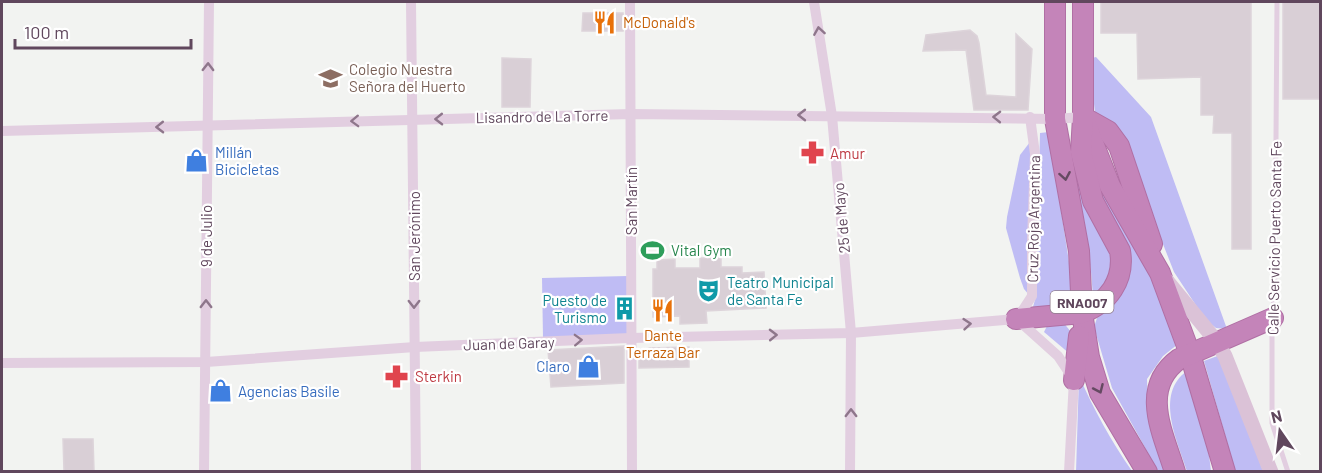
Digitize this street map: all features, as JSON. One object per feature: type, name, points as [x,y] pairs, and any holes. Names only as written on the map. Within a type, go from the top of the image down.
[{"type":"highway","name":"RNA007","points":[[1055,2],[1055,118],[1079,251],[1082,313],[1091,365],[1100,393],[1148,471]]},
{"type":"highway","points":[[1016,320],[1082,313],[1108,297],[1119,275],[1122,260],[1117,243],[1094,201],[1080,152],[1083,117],[1083,2]]},
{"type":"highway","points":[[1083,117],[1110,186],[1160,273],[1190,354],[1225,471]]},
{"type":"highway","points":[[1074,380],[1082,313]]},
{"type":"highway","points":[[1175,471],[1158,413],[1157,390],[1161,378],[1170,366],[1190,354],[1272,318]]},
{"type":"main road","points":[[1160,273],[1225,356],[1271,471]]},
{"type":"street","name":"9 de Julio","points":[[204,471],[209,2]]},
{"type":"street","name":"San Jerónimo","points":[[411,2],[417,471]]},
{"type":"street","name":"San Martín","points":[[630,2],[632,471]]},
{"type":"street","name":"25 de Mayo","points":[[814,2],[832,116],[851,333],[850,471]]},
{"type":"street","name":"Lisandro de La Torre","points":[[2,131],[631,114],[1083,117]]},
{"type":"street","name":"Cruz Roja Argentina","points":[[1016,320],[1032,296],[1035,154],[1030,117]]},
{"type":"street","name":"Juan de Garay","points":[[2,363],[206,362],[415,347],[630,338],[851,333],[1016,320]]},
{"type":"street","points":[[1016,320],[1030,329],[1059,356],[1074,380],[1069,471]]},
{"type":"lane","name":"Calle Servicio Puerto Santa Fe","points":[[1277,2],[1272,423],[1288,471]]},
{"type":"shaded area","points":[[1096,57],[1151,117],[1227,329],[1216,328],[1205,319],[1174,272],[1148,206],[1095,112],[1092,58]]},
{"type":"shaded area","points":[[1049,132],[1071,275],[1070,306],[1033,307],[1036,296],[1040,133]]},
{"type":"shaded area","points":[[1030,142],[1030,296],[1024,289],[1020,278],[1006,228],[1020,155]]},
{"type":"shaded area","points":[[1095,175],[1153,277],[1178,344],[1163,356],[1147,379],[1148,414],[1164,471],[1158,471],[1112,388],[1094,327],[1097,318],[1126,286],[1128,261],[1101,200]]},
{"type":"shaded area","points":[[1077,182],[1102,230],[1110,257],[1111,269],[1108,279],[1093,297],[1091,271]]},
{"type":"shaded area","points":[[628,276],[628,336],[543,338],[542,278]]},
{"type":"shaded area","points":[[1063,322],[1071,332],[1070,354],[1044,332],[1047,326]]},
{"type":"shaded area","points":[[1220,355],[1263,471],[1232,471],[1229,449],[1204,361]]},
{"type":"shaded area","points":[[1187,371],[1211,471],[1187,471],[1174,433],[1170,405],[1172,392],[1177,381]]},
{"type":"shaded area","points":[[1079,376],[1103,425],[1132,471],[1076,472]]},
{"type":"building","points":[[1101,2],[1251,2],[1251,249],[1232,249],[1232,133],[1213,133],[1214,115],[1201,115],[1201,77],[1138,79],[1137,33],[1101,33]]},
{"type":"building","points":[[1283,2],[1320,2],[1320,99],[1283,99]]},
{"type":"building","name":"McDonald's","points":[[583,13],[623,13],[623,31],[582,31]]},
{"type":"building","points":[[970,30],[977,36],[979,43],[986,95],[1016,97],[1016,34],[1032,49],[1028,110],[974,110],[966,50],[923,51],[926,35]]},
{"type":"building","points":[[502,58],[531,59],[530,107],[502,107]]},
{"type":"building","name":"Teatro Municipal de Santa Fe","points":[[700,258],[721,258],[721,267],[742,267],[742,273],[764,272],[766,308],[706,311],[707,323],[680,324],[680,316],[653,317],[653,269],[657,269],[657,260],[675,259],[675,268],[700,268]]},
{"type":"building","name":"Claro","points":[[624,346],[624,383],[551,387],[548,350]]},
{"type":"building","points":[[689,347],[689,367],[639,368],[639,357],[649,348]]},
{"type":"building","points":[[63,439],[93,439],[94,471],[64,471]]},
{"type":"place","name":"McDonald's","points":[[605,22]]},
{"type":"place","name":"Colegio Nuestra Señora del Huerto","points":[[331,78]]},
{"type":"place","name":"Amur","points":[[812,153]]},
{"type":"place","name":"Millán Bicicletas","points":[[197,161]]},
{"type":"place","name":"Vital Gym","points":[[653,250]]},
{"type":"place","name":"Teatro Municipal de Santa Fe","points":[[709,291]]},
{"type":"place","name":"Puesto de Turismo","points":[[625,309]]},
{"type":"place","name":"Dante Terraza Bar","points":[[663,311]]},
{"type":"place","name":"Claro","points":[[588,366]]},
{"type":"place","name":"Sterkin","points":[[397,376]]},
{"type":"place","name":"Agencias Basile","points":[[220,391]]}]
